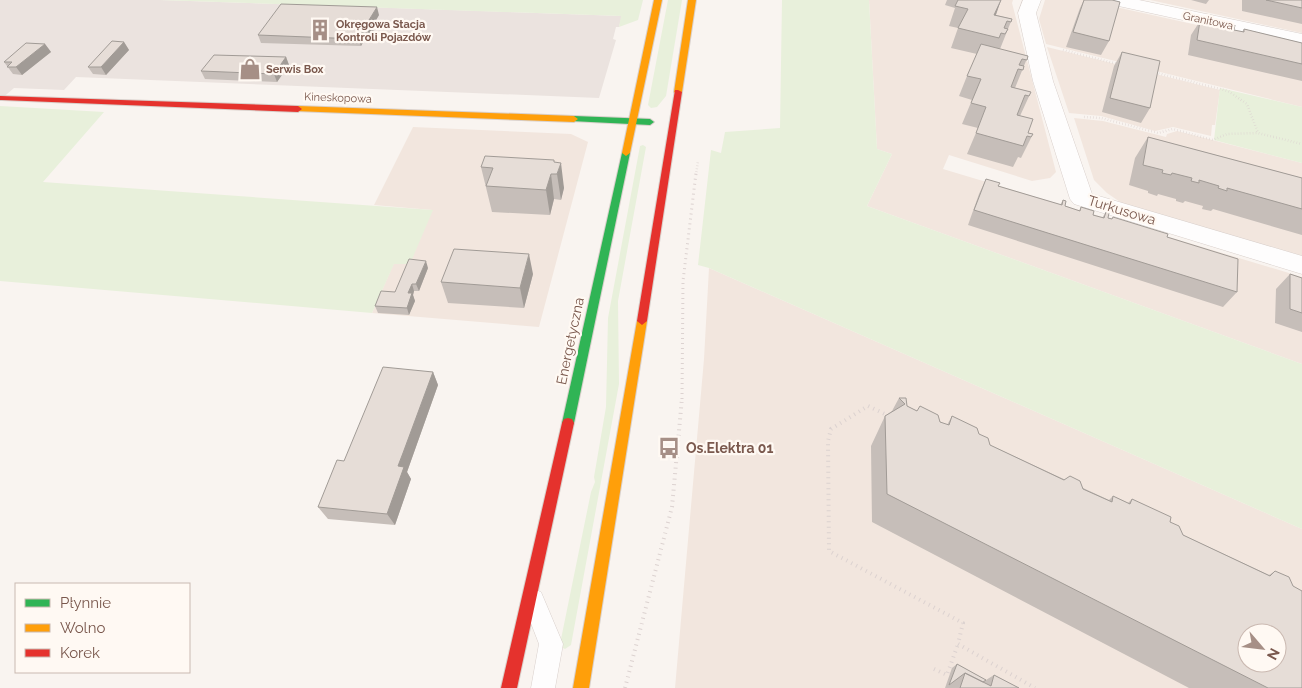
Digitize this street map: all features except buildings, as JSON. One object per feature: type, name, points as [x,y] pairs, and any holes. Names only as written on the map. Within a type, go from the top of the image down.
[{"type":"street","name":"Energetyczna","points":[[509,688],[634,121],[658,0]]},
{"type":"street","points":[[581,688],[623,445],[692,0]]},
{"type":"street","name":"Turkusowa","points":[[1032,0],[1027,13],[1043,81],[1082,199],[1302,265]]},
{"type":"street","name":"Granitowa","points":[[1114,0],[1302,40]]},
{"type":"street","name":"Kineskopowa","points":[[2,98],[673,124]]},
{"type":"lane","points":[[530,592],[550,644],[543,688]]},
{"type":"path","points":[[1034,43],[1122,65]]},
{"type":"path","points":[[1150,72],[1228,91],[1247,104],[1258,134]]},
{"type":"path","points":[[1054,114],[1100,118],[1158,133],[1173,129],[1213,140],[1228,134],[1258,134],[1302,144]]},
{"type":"path","points":[[625,688],[672,507],[683,385],[683,281],[698,159]]},
{"type":"path","points":[[895,419],[868,406],[831,429],[828,441],[829,551],[963,623],[947,675],[934,669]]},
{"type":"path","points":[[958,644],[1035,688]]},
{"type":"shaded area","points":[[0,0],[160,0],[622,16],[619,27],[616,27],[613,39],[616,40],[599,98],[76,77],[64,90],[14,88],[0,100]]},
{"type":"shaded area","points":[[869,0],[1013,0],[1012,3],[1056,172],[1050,178],[1032,181],[949,155],[943,169],[1302,277],[1302,364],[867,206],[892,154],[877,149]]},
{"type":"shaded area","points":[[1045,0],[1084,0],[1302,48],[1302,107],[1046,44],[1039,19]]},
{"type":"shaded area","points":[[1150,0],[1302,0],[1302,33]]},
{"type":"shaded area","points":[[1047,47],[1220,90],[1215,125],[1212,125],[1211,136],[1173,127],[1155,131],[1101,116],[1069,113]]},
{"type":"shaded area","points":[[1074,118],[1103,121],[1166,137],[1167,134],[1177,131],[1302,163],[1302,256],[1123,204],[1107,193],[1094,180]]},
{"type":"shaded area","points":[[413,127],[571,134],[588,142],[539,327],[372,313],[394,263],[432,210],[374,205]]},
{"type":"shaded area","points":[[709,268],[1302,529],[1302,688],[675,688],[704,359]]},
{"type":"green space","points":[[160,0],[643,0],[638,20],[619,27],[621,16]]},
{"type":"green space","points":[[668,0],[682,0],[666,96],[657,107],[651,108],[648,105]]},
{"type":"green space","points":[[782,0],[869,0],[877,149],[892,154],[867,206],[1302,364],[1302,529],[709,268],[698,265],[711,150],[721,153],[725,132],[780,128]]},
{"type":"green space","points":[[1220,88],[1302,107],[1302,163],[1214,140]]},
{"type":"green space","points":[[0,106],[104,112],[43,182],[433,210],[410,264],[394,264],[372,313],[0,281]]},
{"type":"green space","points":[[640,146],[646,147],[618,301],[619,384],[571,645],[565,649],[560,644],[591,492],[595,482],[594,477],[606,407],[608,318]]},
{"type":"traffic: fast","points":[[574,119],[650,122]]},
{"type":"traffic: fast","points":[[568,423],[626,153]]},
{"type":"traffic: slow","points":[[626,153],[658,0]]},
{"type":"traffic: slow","points":[[678,92],[692,0]]},
{"type":"traffic: slow","points":[[298,109],[574,119]]},
{"type":"traffic: slow","points":[[581,688],[642,321]]},
{"type":"traffic: jam","points":[[642,321],[678,92]]},
{"type":"traffic: jam","points":[[2,98],[298,109]]},
{"type":"traffic: jam","points":[[509,688],[568,423]]},
{"type":"place","name":"Okręgowa Stacja Kontroli Pojazdów","points":[[320,30]]},
{"type":"place","name":"Serwis Box","points":[[250,69]]},
{"type":"place","name":"Os.Elektra 01","points":[[669,448]]}]
